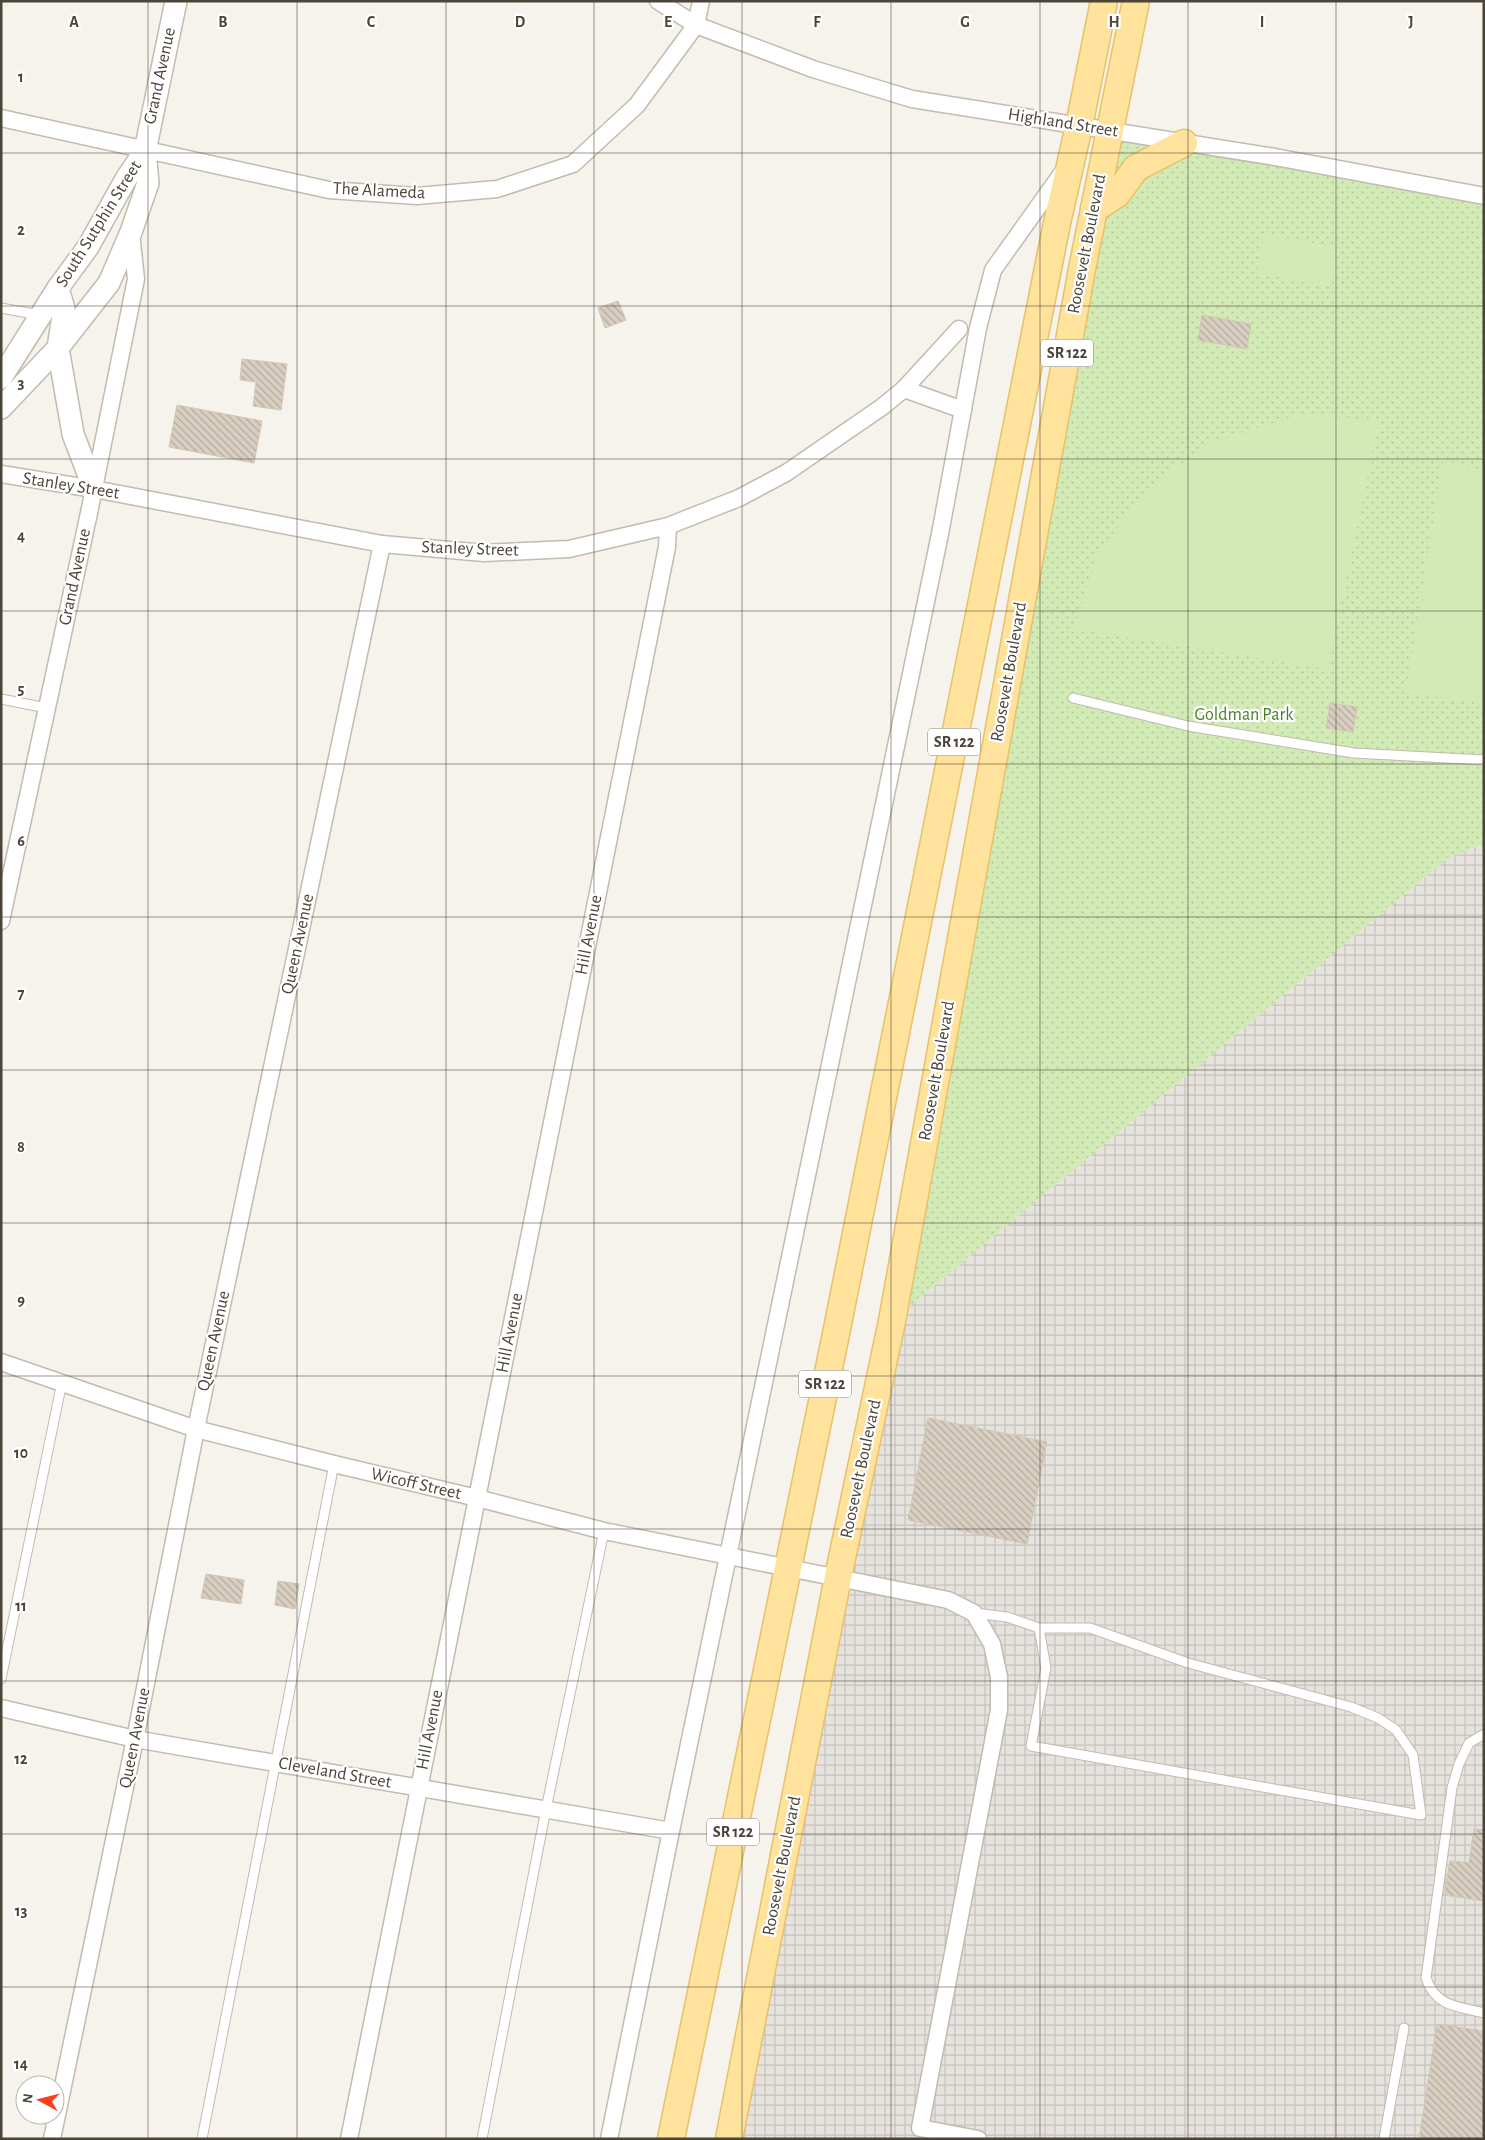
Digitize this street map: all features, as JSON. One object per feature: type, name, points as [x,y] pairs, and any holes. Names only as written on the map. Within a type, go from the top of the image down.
[{"type":"main road","name":"Roosevelt Boulevard","points":[[671,2139],[788,1567],[1057,223],[1072,160],[1104,1]]},
{"type":"main road","name":"Roosevelt Boulevard","points":[[729,2139],[838,1576],[892,1321],[1094,209],[1136,1]]},
{"type":"main road","points":[[1094,209],[1117,194],[1136,168],[1184,142]]},
{"type":"street","name":"Grand Avenue","points":[[145,151],[176,1]]},
{"type":"street","name":"Highland Street","points":[[658,1],[696,25],[812,69],[912,99],[1275,157],[1484,196]]},
{"type":"street","points":[[696,25],[701,1]]},
{"type":"street","name":"The Alameda","points":[[1,118],[329,190],[416,196],[497,189],[573,164],[637,105],[696,25]]},
{"type":"street","name":"South Sutphin Street","points":[[1,408],[58,348],[108,283],[131,232],[148,183],[145,151]]},
{"type":"street","name":"South Sutphin Street","points":[[1,378],[58,288],[88,247],[126,179],[145,151]]},
{"type":"street","name":"Roosevelt Boulevard","points":[[609,2139],[940,534],[978,328],[993,270],[1072,160]]},
{"type":"street","name":"Grand Avenue","points":[[1,921],[94,489],[136,279],[131,232]]},
{"type":"street","points":[[58,288],[64,309],[58,348],[73,434],[94,489]]},
{"type":"street","name":"Stanley Street","points":[[1,474],[94,489],[382,544],[484,553],[569,550],[668,526],[739,498],[786,474],[882,407],[904,389],[959,329]]},
{"type":"street","points":[[904,389],[962,410]]},
{"type":"street","name":"Hill Avenue","points":[[349,2139],[666,547],[668,526]]},
{"type":"street","name":"Queen Avenue","points":[[52,2139],[135,1739],[196,1429],[382,544]]},
{"type":"street","name":"Wicoff Street","points":[[1,1362],[196,1429],[604,1531],[728,1557],[838,1576],[948,1600],[974,1613]]},
{"type":"street","points":[[974,1613],[992,1644],[999,1677],[999,1710],[920,2128],[978,2139]]},
{"type":"street","name":"Cleveland Street","points":[[1,1708],[135,1739],[671,1831]]},
{"type":"lane","points":[[1,308],[42,315]]},
{"type":"lane","points":[[1073,698],[1188,726],[1345,751],[1484,760]]},
{"type":"lane","points":[[1,699],[47,708]]},
{"type":"lane","points":[[1,1679],[62,1382]]},
{"type":"lane","points":[[202,2139],[334,1464]]},
{"type":"lane","points":[[482,2139],[546,1810],[604,1531]]},
{"type":"lane","points":[[974,1613],[1007,1617],[1039,1628],[1090,1628],[1188,1662],[1351,1707],[1378,1718],[1396,1730],[1413,1754],[1421,1814],[1031,1746],[1046,1668],[1039,1628]]},
{"type":"lane","points":[[1484,1734],[1469,1743],[1459,1764],[1452,1788],[1426,1978],[1430,1991],[1440,2000],[1484,2013]]},
{"type":"lane","points":[[1384,2139],[1404,2028]]},
{"type":"shaded area","points":[[1484,844],[1484,2139],[729,2139],[892,1321],[1448,858]]},
{"type":"green space","name":"Goldman Park","points":[[1109,131],[1484,196],[1484,844],[1448,858],[892,1321]]},
{"type":"green space","points":[[1264,234],[1338,248],[1331,287],[1257,273]]},
{"type":"green space","points":[[1302,414],[1379,421],[1328,669],[1074,629],[1098,554],[1143,493],[1209,443]]},
{"type":"green space","points":[[1443,460],[1484,472],[1484,703],[1406,693]]},
{"type":"building","points":[[618,301],[626,320],[605,328],[598,308]]},
{"type":"building","points":[[1202,315],[1251,324],[1247,349],[1198,340]]},
{"type":"building","points":[[242,359],[287,364],[281,410],[253,406],[256,382],[240,380]]},
{"type":"building","points":[[177,405],[262,421],[254,463],[169,447]]},
{"type":"building","points":[[1330,703],[1357,707],[1353,732],[1326,728]]},
{"type":"building","points":[[928,1418],[1047,1442],[1027,1544],[908,1520]]},
{"type":"building","points":[[206,1574],[244,1580],[241,1604],[201,1598]]},
{"type":"building","points":[[278,1581],[299,1584],[295,1609],[275,1605]]},
{"type":"building","points":[[1474,1829],[1484,1830],[1484,1901],[1444,1895],[1450,1861],[1469,1863]]},
{"type":"building","points":[[1437,2024],[1484,2031],[1484,2139],[1419,2139]]}]
